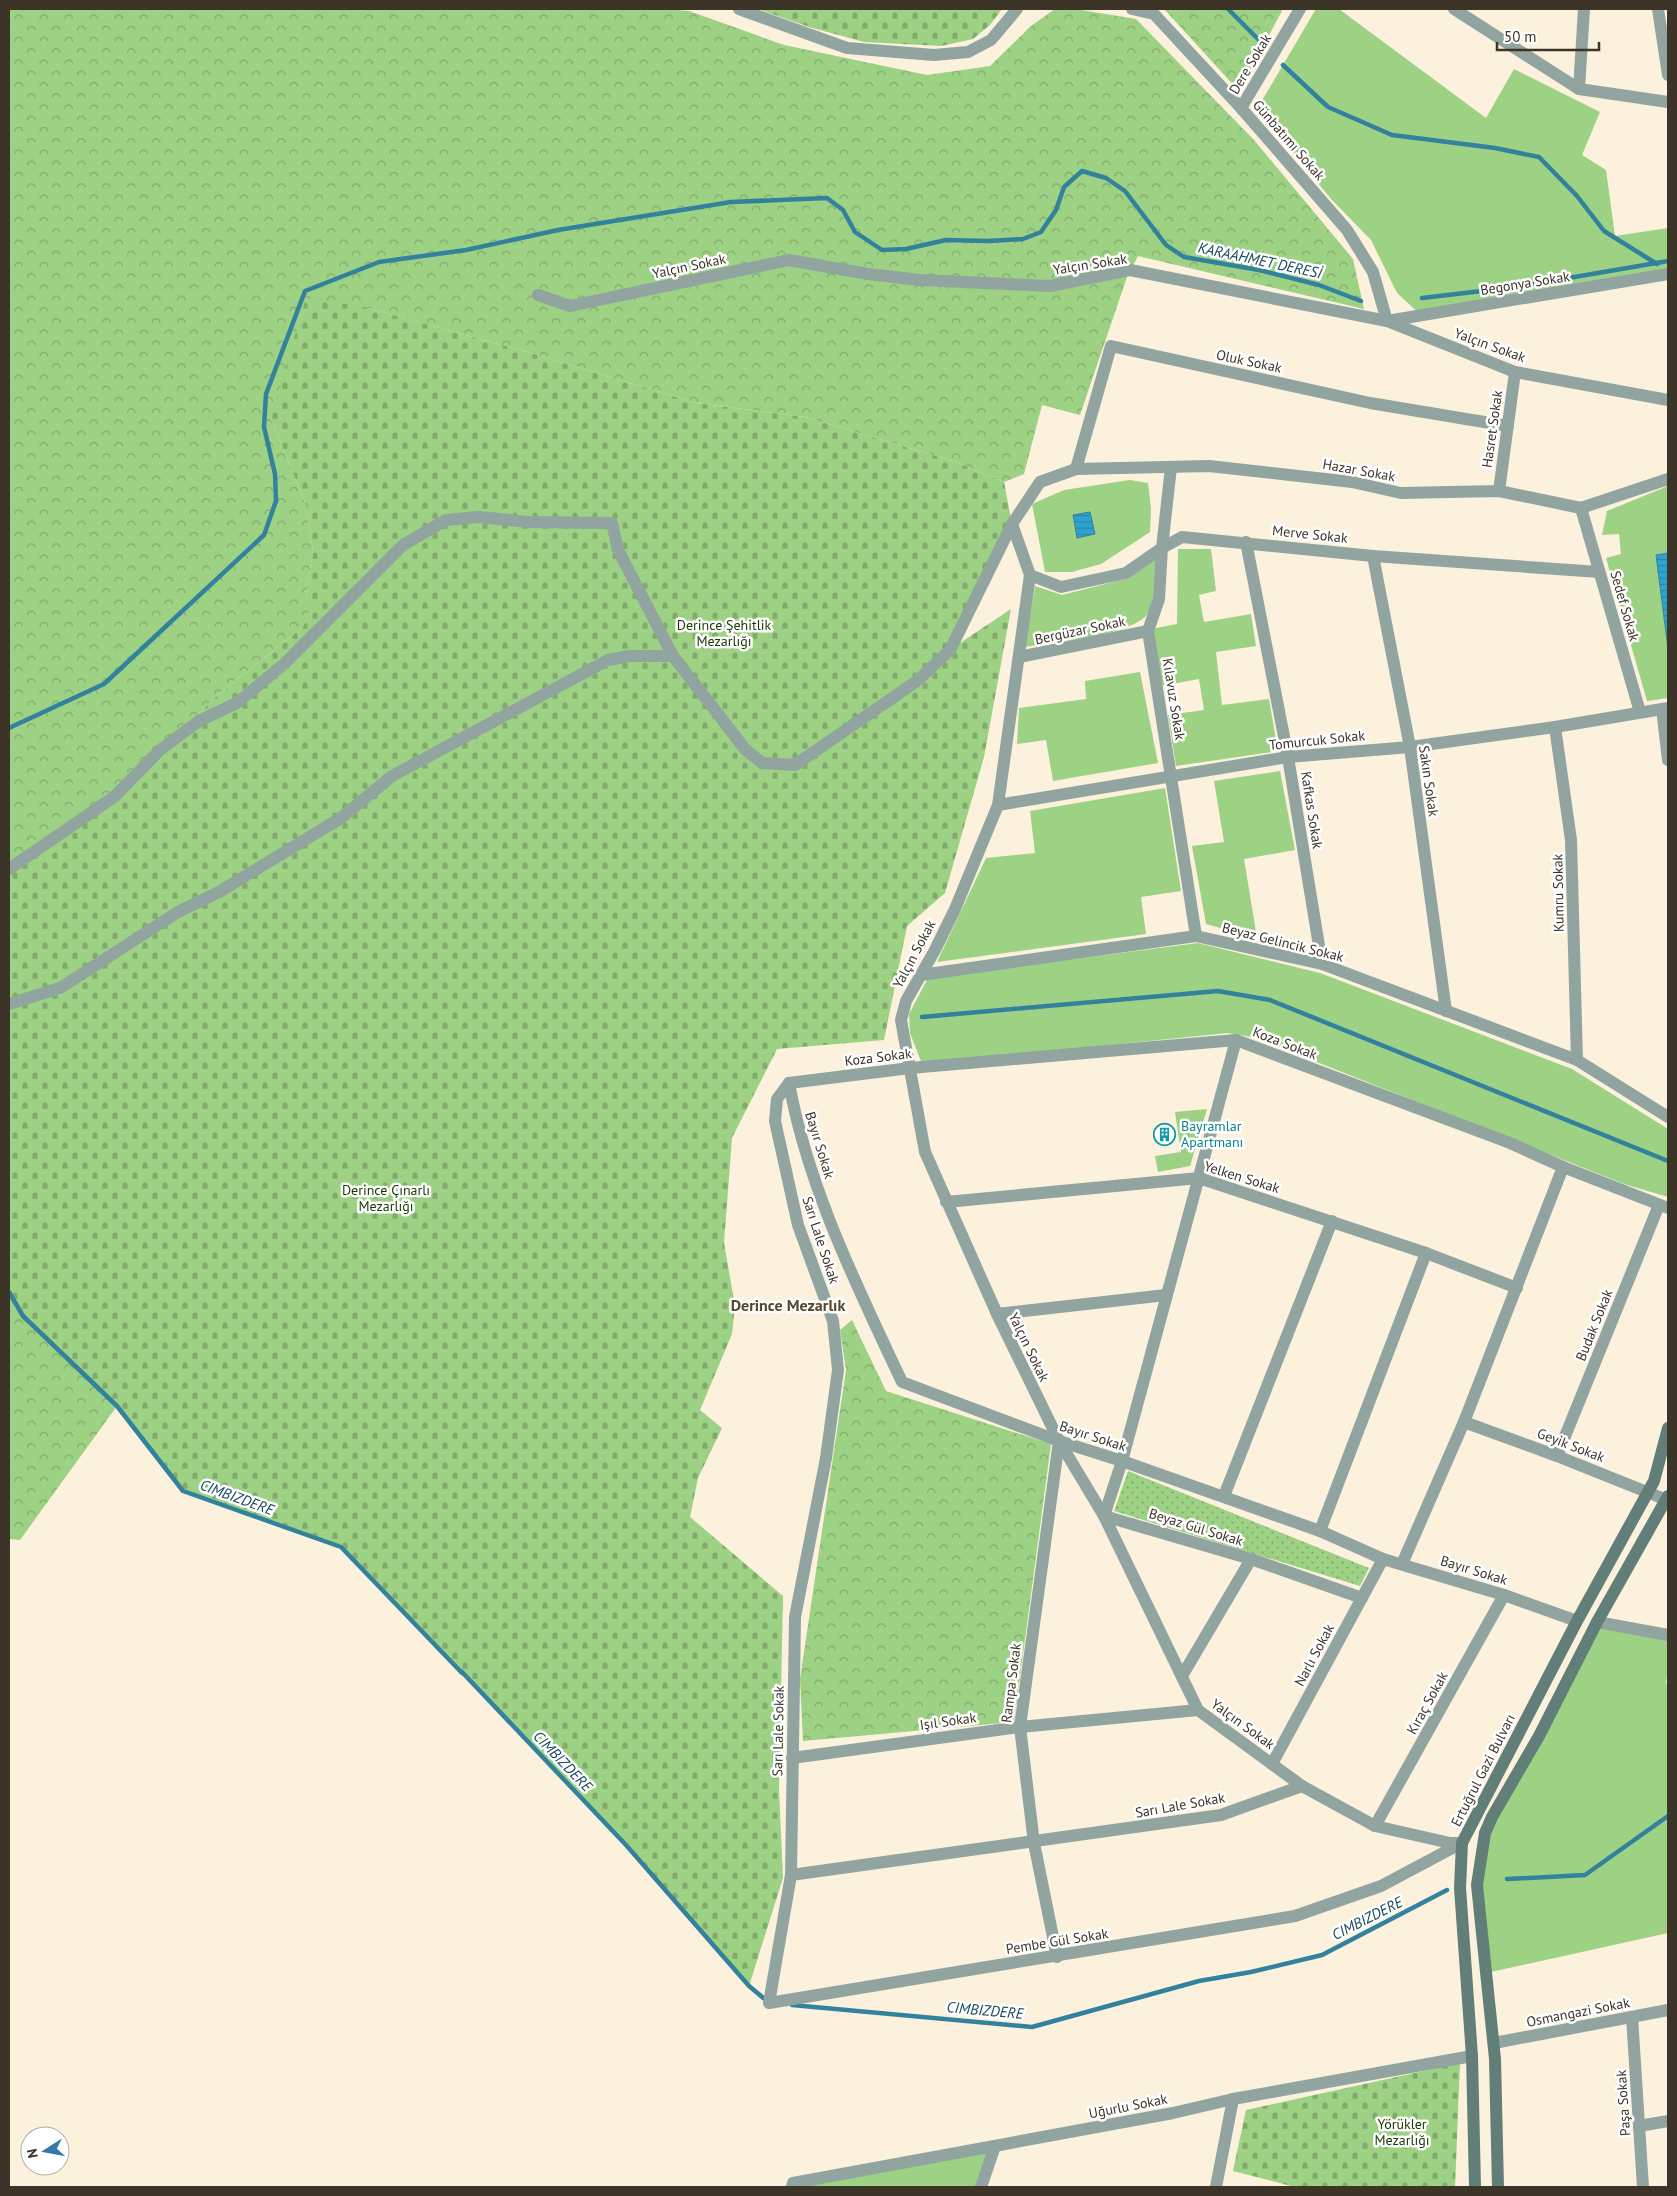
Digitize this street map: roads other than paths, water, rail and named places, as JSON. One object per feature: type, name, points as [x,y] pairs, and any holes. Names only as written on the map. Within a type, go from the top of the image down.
[{"type":"main road","name":"Ertuğrul Gazi Bulvarı","points":[[1475,2187],[1472,2056],[1460,1888],[1462,1843],[1577,1621],[1654,1481],[1668,1428]]},
{"type":"main road","points":[[1498,2187],[1494,2044],[1476,1885],[1484,1833],[1539,1736],[1597,1622],[1668,1498]]},
{"type":"street","points":[[739,9],[847,48],[934,55],[968,52],[992,40],[1018,9]]},
{"type":"street","name":"Günbatımı Sokak","points":[[1132,9],[1154,14],[1241,108],[1347,230],[1373,272],[1387,321]]},
{"type":"street","name":"Dere Sokak","points":[[1241,108],[1300,9]]},
{"type":"street","points":[[1455,9],[1578,89],[1668,102]]},
{"type":"street","points":[[1578,89],[1584,9]]},
{"type":"street","points":[[1658,9],[1668,75]]},
{"type":"street","name":"Yalçın Sokak","points":[[538,295],[570,306],[789,260],[868,274],[920,280],[1050,286],[1130,270],[1387,321],[1515,372],[1668,400]]},
{"type":"street","name":"Begonya Sokak","points":[[1387,321],[1668,274]]},
{"type":"street","name":"Oluk Sokak","points":[[1076,469],[1111,346],[1370,403],[1508,426]]},
{"type":"street","name":"Hasret Sokak","points":[[1499,490],[1515,372]]},
{"type":"street","name":"Hazar Sokak","points":[[1012,524],[1040,482],[1076,469],[1209,466],[1343,481],[1401,493],[1499,490],[1581,508]]},
{"type":"street","name":"Kılavuz Sokak","points":[[1171,467],[1162,548],[1159,599],[1148,631],[1196,936]]},
{"type":"street","points":[[1581,508],[1668,479]]},
{"type":"street","name":"Sedef Sokak","points":[[1581,508],[1640,712]]},
{"type":"street","points":[[9,869],[114,797],[160,750],[199,720],[237,703],[284,664],[403,545],[446,520],[478,517],[529,522],[612,523],[618,550],[673,656],[745,749],[762,763],[795,765],[918,681],[950,650],[1012,524]]},
{"type":"street","name":"Yalçın Sokak","points":[[1012,524],[1030,576],[998,805],[955,909],[906,1001],[901,1020],[925,1152],[997,1314],[1059,1441]]},
{"type":"street","name":"Merve Sokak","points":[[1030,576],[1061,587],[1126,573],[1162,548],[1182,537],[1373,556],[1600,572]]},
{"type":"street","name":"Kafkas Sokak","points":[[1246,542],[1288,757],[1322,964]]},
{"type":"street","name":"Sakın Sokak","points":[[1373,556],[1410,747],[1446,1011]]},
{"type":"street","name":"Bergüzar Sokak","points":[[1019,658],[1148,631]]},
{"type":"street","points":[[9,1004],[60,988],[178,912],[219,892],[341,818],[392,776],[608,660],[629,656],[673,656]]},
{"type":"street","points":[[1665,708],[1668,760]]},
{"type":"street","name":"Tomurcuk Sokak","points":[[998,805],[1288,757],[1410,747],[1555,727],[1665,708]]},
{"type":"street","name":"Kumru Sokak","points":[[1555,727],[1572,840],[1576,1060]]},
{"type":"street","name":"Beyaz Gelincik Sokak","points":[[921,975],[1196,936],[1322,964],[1576,1060],[1668,1117]]},
{"type":"street","points":[[1104,1516],[1122,1461],[1236,1040]]},
{"type":"street","name":"Koza Sokak","points":[[789,1084],[910,1068],[1236,1040],[1510,1143],[1564,1167],[1664,1206]]},
{"type":"street","name":"Bayır Sokak","points":[[789,1084],[795,1119],[818,1189],[864,1302],[902,1382],[1059,1441],[1224,1496],[1320,1531],[1383,1559],[1504,1595],[1577,1621]]},
{"type":"street","name":"Sarı Lale Sokak","points":[[789,1084],[777,1099],[774,1120],[798,1225],[833,1321],[838,1370],[826,1458],[795,1618],[791,1875],[1034,1843],[1221,1815],[1302,1786]]},
{"type":"street","points":[[1402,1564],[1464,1422],[1564,1167]]},
{"type":"street","name":"Yelken Sokak","points":[[946,1202],[1199,1178],[1426,1253],[1516,1288]]},
{"type":"street","name":"Budak Sokak","points":[[1557,1456],[1664,1206]]},
{"type":"street","points":[[1224,1496],[1332,1221]]},
{"type":"street","points":[[1320,1531],[1426,1253]]},
{"type":"street","points":[[997,1314],[1166,1295]]},
{"type":"street","name":"Geyik Sokak","points":[[1464,1422],[1668,1498]]},
{"type":"street","points":[[1059,1441],[1104,1516]]},
{"type":"street","name":"Rampa Sokak","points":[[1057,1957],[1034,1843],[1020,1727],[1059,1441]]},
{"type":"street","name":"Yalçın Sokak","points":[[1104,1516],[1198,1710],[1302,1786],[1375,1826],[1450,1843],[1462,1843]]},
{"type":"street","name":"Beyaz Gül Sokak","points":[[1104,1516],[1251,1559],[1362,1598]]},
{"type":"street","points":[[1182,1676],[1251,1559]]},
{"type":"street","name":"Narlı Sokak","points":[[1272,1764],[1383,1559]]},
{"type":"street","name":"Kıraç Sokak","points":[[1375,1826],[1504,1595]]},
{"type":"street","points":[[1597,1622],[1668,1635]]},
{"type":"street","name":"Işıl Sokak","points":[[792,1758],[1020,1727],[1198,1710]]},
{"type":"street","name":"Pembe Gül Sokak","points":[[791,1875],[769,2002],[1057,1957],[1295,1916],[1381,1886],[1462,1843]]},
{"type":"street","name":"Osmangazi Sokak","points":[[1494,2044],[1668,2010]]},
{"type":"street","name":"Paşa Sokak","points":[[1632,2017],[1644,2187]]},
{"type":"street","name":"Uğurlu Sokak","points":[[792,2187],[793,2184],[1173,2113],[1233,2099],[1472,2056]]},
{"type":"street","points":[[1216,2187],[1233,2099]]},
{"type":"street","points":[[1639,2126],[1668,2121]]},
{"type":"street","points":[[981,2187],[995,2146]]},
{"type":"water","points":[[1090,512],[1095,534],[1077,538],[1073,515]]},
{"type":"water","points":[[1668,553],[1668,649],[1656,555]]},
{"type":"waterway","points":[[1228,9],[1264,45]]},
{"type":"waterway","points":[[1283,65],[1328,107],[1392,135],[1495,148],[1539,157],[1577,196],[1604,231],[1657,264]]},
{"type":"waterway","points":[[9,728],[104,684],[264,535],[276,501],[275,474],[264,427],[266,394],[305,291],[379,262],[466,250],[558,230],[731,202],[827,198],[843,210],[855,232],[882,250],[906,249],[946,240],[989,241],[1023,239],[1041,232],[1056,210],[1064,187],[1082,171],[1106,178],[1125,191],[1166,245],[1184,257],[1259,270],[1319,285],[1361,301]]},
{"type":"waterway","name":"KARAAHMET DERESİ","points":[[1422,298],[1516,287],[1668,261]]},
{"type":"waterway","points":[[922,1017],[1218,991],[1270,1000],[1668,1161]]},
{"type":"waterway","name":"CIMBIZDERE","points":[[9,1292],[23,1316],[117,1406],[183,1491],[341,1547],[462,1673]]},
{"type":"waterway","name":"CIMBIZDERE","points":[[462,1672],[626,1845],[749,1986],[767,2001]]},
{"type":"waterway","name":"CIMBIZDERE","points":[[1507,1879],[1585,1875],[1668,1816]]},
{"type":"waterway","name":"CIMBIZDERE","points":[[792,2005],[1032,2027],[1199,1981],[1251,1972],[1322,1955],[1447,1890]]},
{"type":"place","name":"Bayramlar Apartmanı","points":[[1165,1134]]},
{"type":"district","name":"Derince Mezarlık","points":[[788,1305]]},
{"type":"park label","name":"Derince Şehitlik Mezarlığı","points":[[724,634]]},
{"type":"park label","name":"Derince Çınarlı Mezarlığı","points":[[386,1198]]},
{"type":"park label","name":"Yörükler Mezarlığı","points":[[1402,2132]]}]
